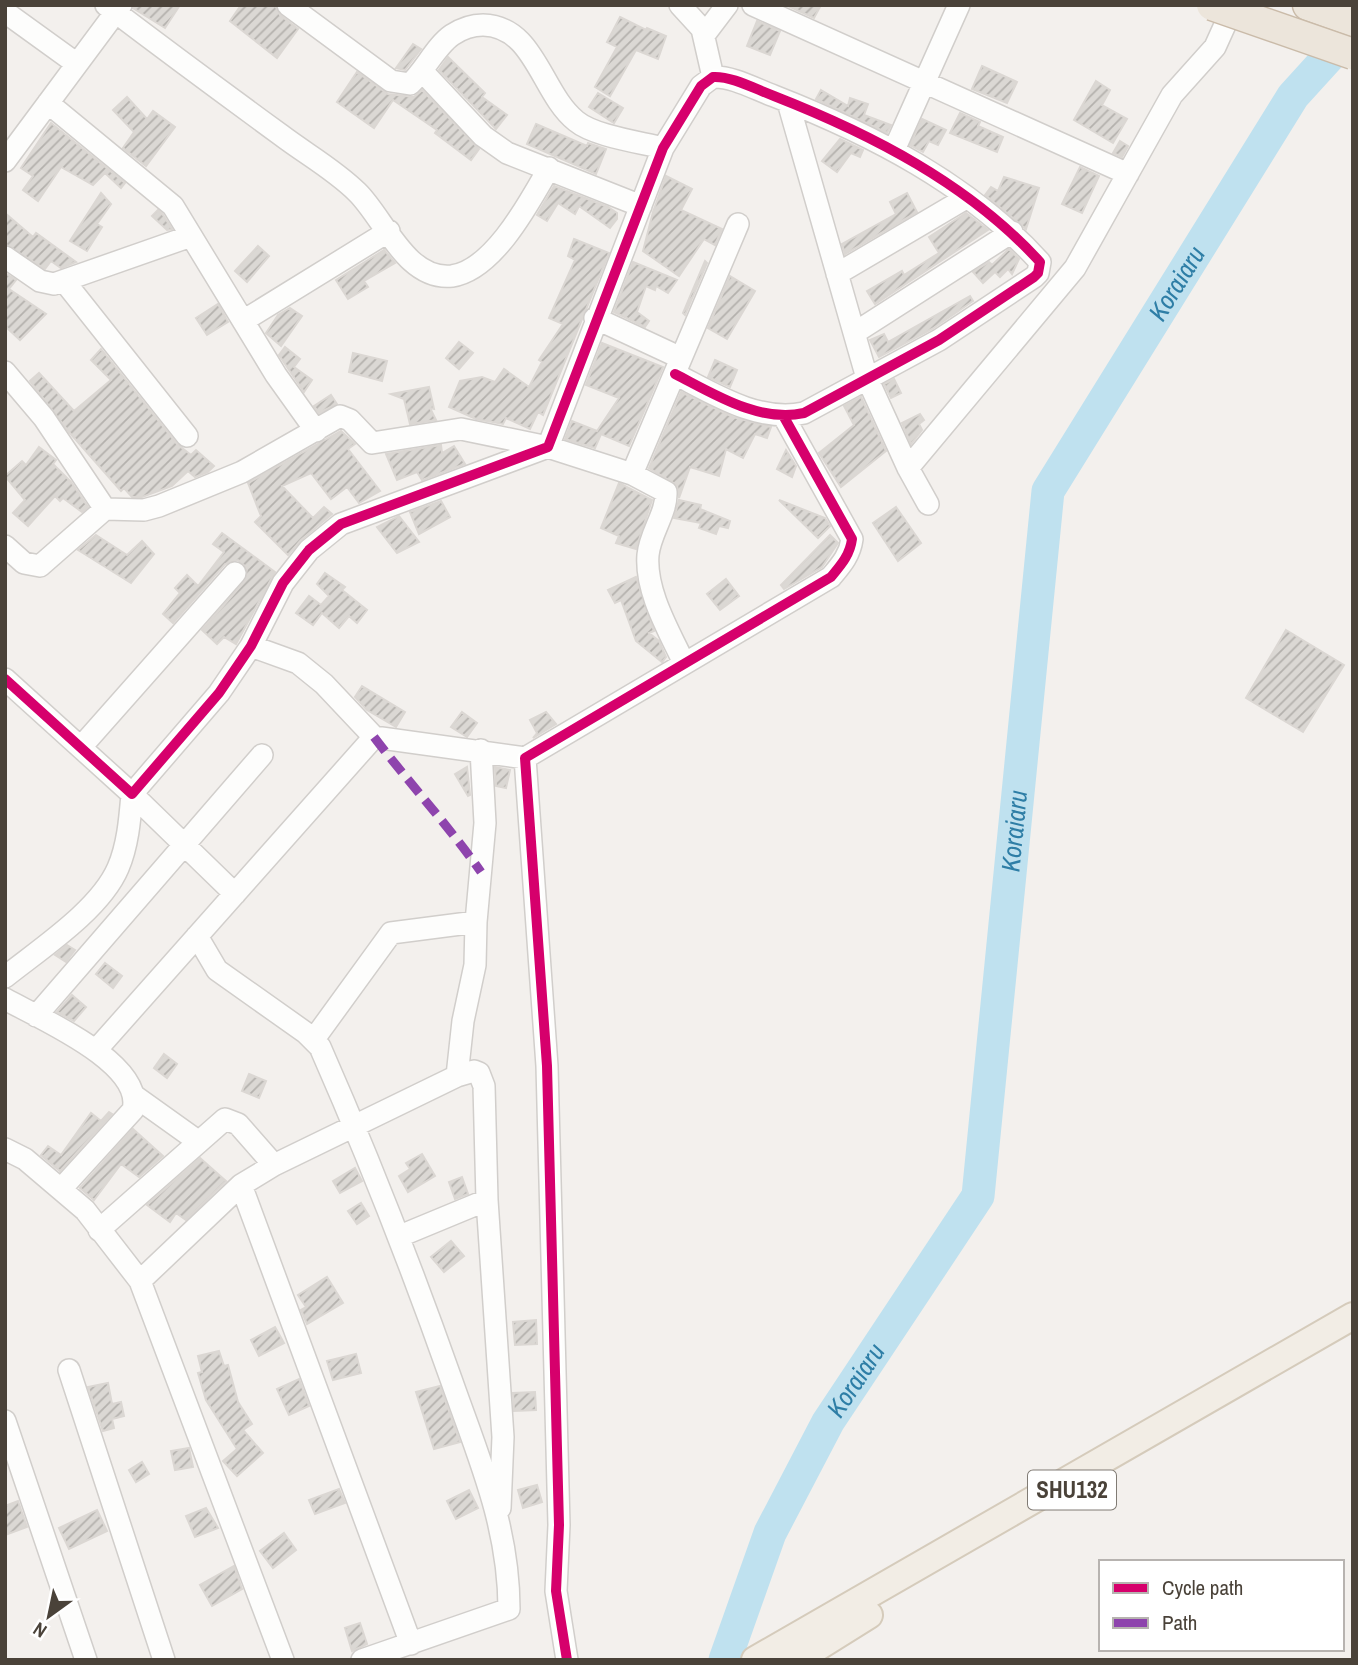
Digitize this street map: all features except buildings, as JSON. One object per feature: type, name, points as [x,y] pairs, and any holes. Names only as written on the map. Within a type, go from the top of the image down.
[{"type":"highway","points":[[1213,5],[1353,54]]},
{"type":"highway","points":[[1308,5],[1353,21]]},
{"type":"main road","points":[[755,1660],[796,1648],[1353,1316]]},
{"type":"main road","name":"SHU132","points":[[796,1648],[1157,1437],[1353,1330]]},
{"type":"street","points":[[288,5],[391,80],[410,84],[423,72],[450,36],[464,29],[493,26],[509,30],[521,42],[560,102],[578,123],[663,148]]},
{"type":"street","points":[[680,5],[705,34],[713,77]]},
{"type":"street","points":[[705,34],[727,5]]},
{"type":"street","points":[[753,5],[1128,173]]},
{"type":"street","points":[[894,150],[959,5]]},
{"type":"street","points":[[908,468],[1075,268],[1172,95],[1215,47],[1234,5]]},
{"type":"street","points":[[5,161],[77,64],[114,8],[340,176],[375,212],[403,251],[424,271],[438,275],[459,274],[480,261],[519,219],[549,168]]},
{"type":"street","points":[[5,12],[77,64]]},
{"type":"street","points":[[423,72],[483,135],[507,153],[641,206]]},
{"type":"street","points":[[5,977],[83,915],[118,870],[130,826],[132,793],[219,693],[251,646],[284,583],[310,550],[341,524],[548,447],[595,318],[663,148],[701,86],[713,77],[728,79],[788,102],[894,150],[938,176],[1012,232],[1040,262],[1038,273],[939,340],[804,413],[784,417],[763,414],[595,318]]},
{"type":"street","points":[[788,102],[867,378],[908,468],[928,504]]},
{"type":"street","points":[[48,103],[173,206],[243,321],[316,431]]},
{"type":"street","points":[[837,274],[966,198]]},
{"type":"street","points":[[632,474],[738,224]]},
{"type":"street","points":[[243,321],[389,231]]},
{"type":"street","points":[[856,332],[1012,232]]},
{"type":"street","points":[[5,257],[40,281],[54,284],[191,236]]},
{"type":"street","points":[[64,281],[187,436]]},
{"type":"street","points":[[5,372],[44,418],[106,509]]},
{"type":"street","points":[[5,546],[24,563],[40,566],[106,509],[144,510],[159,506],[242,472],[340,416],[350,420],[372,443],[461,429],[548,447],[632,474],[666,492],[651,543],[649,567],[655,596],[684,663]]},
{"type":"street","points":[[251,646],[298,663],[324,684],[374,737],[525,758],[831,577],[850,550],[852,539],[784,417]]},
{"type":"street","points":[[81,747],[235,573]]},
{"type":"street","points":[[5,679],[132,793],[235,894]]},
{"type":"street","points":[[97,1049],[374,737]]},
{"type":"street","points":[[457,1076],[463,1021],[475,965],[485,822],[481,750]]},
{"type":"street","points":[[36,1016],[262,755]]},
{"type":"street","points":[[525,758],[547,1066],[559,1525],[556,1591],[567,1660]]},
{"type":"street","points":[[314,1039],[391,933],[476,922]]},
{"type":"street","points":[[197,936],[217,970],[314,1039],[320,1047],[400,1236],[500,1516],[509,1570],[509,1609],[362,1660]]},
{"type":"street","points":[[5,999],[97,1049],[131,1085],[136,1097],[199,1142]]},
{"type":"street","points":[[140,1281],[242,1185],[274,1165],[457,1076],[474,1070],[479,1073],[484,1086],[487,1200],[503,1437],[500,1516]]},
{"type":"street","points":[[61,1189],[133,1110],[136,1097]]},
{"type":"street","points":[[99,1230],[222,1121],[232,1120],[274,1165]]},
{"type":"street","points":[[5,1149],[25,1159],[85,1210],[140,1281],[283,1660]]},
{"type":"street","points":[[242,1185],[411,1644]]},
{"type":"street","points":[[400,1236],[487,1200]]},
{"type":"street","points":[[69,1370],[164,1660]]},
{"type":"street","points":[[5,1421],[86,1660]]},
{"type":"waterway","name":"Koraiaru","points":[[725,1660],[770,1533],[828,1422],[978,1196],[1048,491],[1293,96],[1353,30]]},
{"type":"marked path","points":[[374,737],[481,872]]},
{"type":"cycle path","points":[[5,679],[132,794],[219,693],[251,646],[283,583],[309,550],[341,524],[548,447],[663,148],[701,86],[713,77],[736,81],[810,111],[917,164],[982,208],[1040,262],[1038,273],[1034,277],[939,340],[804,413],[770,414],[737,405],[675,374]]},
{"type":"cycle path","points":[[567,1660],[556,1591],[559,1525],[547,1066],[525,758],[831,577],[842,564],[852,539],[784,417]]}]
